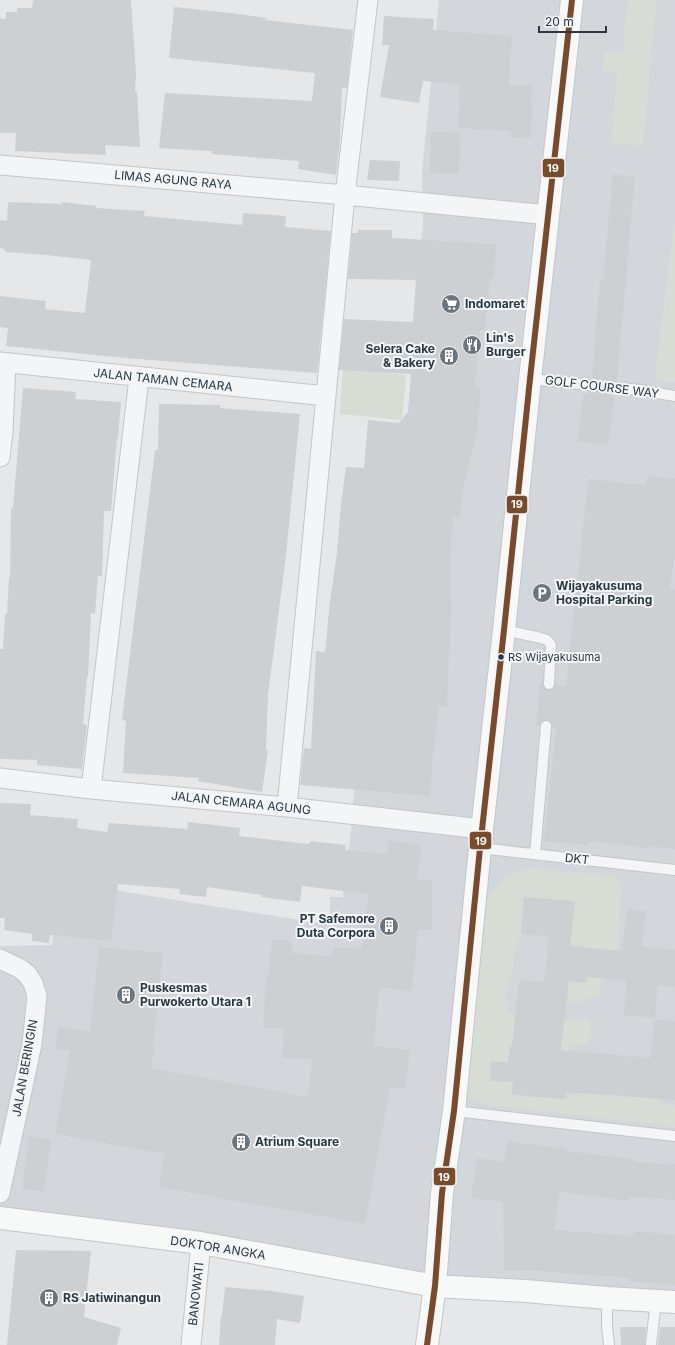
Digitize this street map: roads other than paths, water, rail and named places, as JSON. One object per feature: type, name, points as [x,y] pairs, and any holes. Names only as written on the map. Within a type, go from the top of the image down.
[{"type":"main road","points":[[427,1345],[435,1286],[442,1193],[454,1111],[481,838],[572,0]]},
{"type":"main road","name":"DOKTOR ANGKA","points":[[0,1218],[201,1243],[435,1286],[666,1301]]},
{"type":"street","points":[[288,807],[326,396],[346,195],[368,0]]},
{"type":"street","name":"LIMAS AGUNG RAYA","points":[[0,165],[346,195],[549,216]]},
{"type":"street","points":[[0,457],[3,363]]},
{"type":"street","name":"JALAN TAMAN CEMARA","points":[[3,363],[326,396]]},
{"type":"street","points":[[91,789],[139,378]]},
{"type":"street","name":"JALAN CEMARA AGUNG","points":[[0,778],[91,789],[288,807],[481,838]]},
{"type":"street","name":"JALAN BERINGIN","points":[[0,959],[28,974],[33,982],[37,996],[32,1044],[0,1193]]},
{"type":"street","name":"BANOWATI","points":[[191,1345],[201,1243]]},
{"type":"lane","name":"GOLF COURSE WAY","points":[[530,379],[639,390],[675,396]]},
{"type":"lane","points":[[504,630],[541,638],[549,642],[551,645],[549,684]]},
{"type":"lane","points":[[535,854],[546,726]]},
{"type":"lane","name":"DKT","points":[[481,838],[535,854],[675,870]]},
{"type":"lane","points":[[454,1111],[675,1136]]},
{"type":"lane","points":[[607,1298],[609,1345]]},
{"type":"lane","points":[[650,1345],[666,1301]]},
{"type":"place","name":"Indomaret","points":[[451,304]]},
{"type":"place","name":"Lin's Burger","points":[[472,345]]},
{"type":"place","name":"Selera Cake & Bakery","points":[[449,356]]},
{"type":"place","name":"Wijayakusuma Hospital Parking","points":[[542,593]]},
{"type":"place","name":"RS Wijayakusuma","points":[[501,657]]},
{"type":"place","name":"PT Safemore Duta Corpora","points":[[389,926]]},
{"type":"place","name":"Puskesmas Purwokerto Utara 1","points":[[126,995]]},
{"type":"place","name":"Atrium Square","points":[[241,1142]]},
{"type":"place","name":"RS Jatiwinangun","points":[[49,1298]]}]
